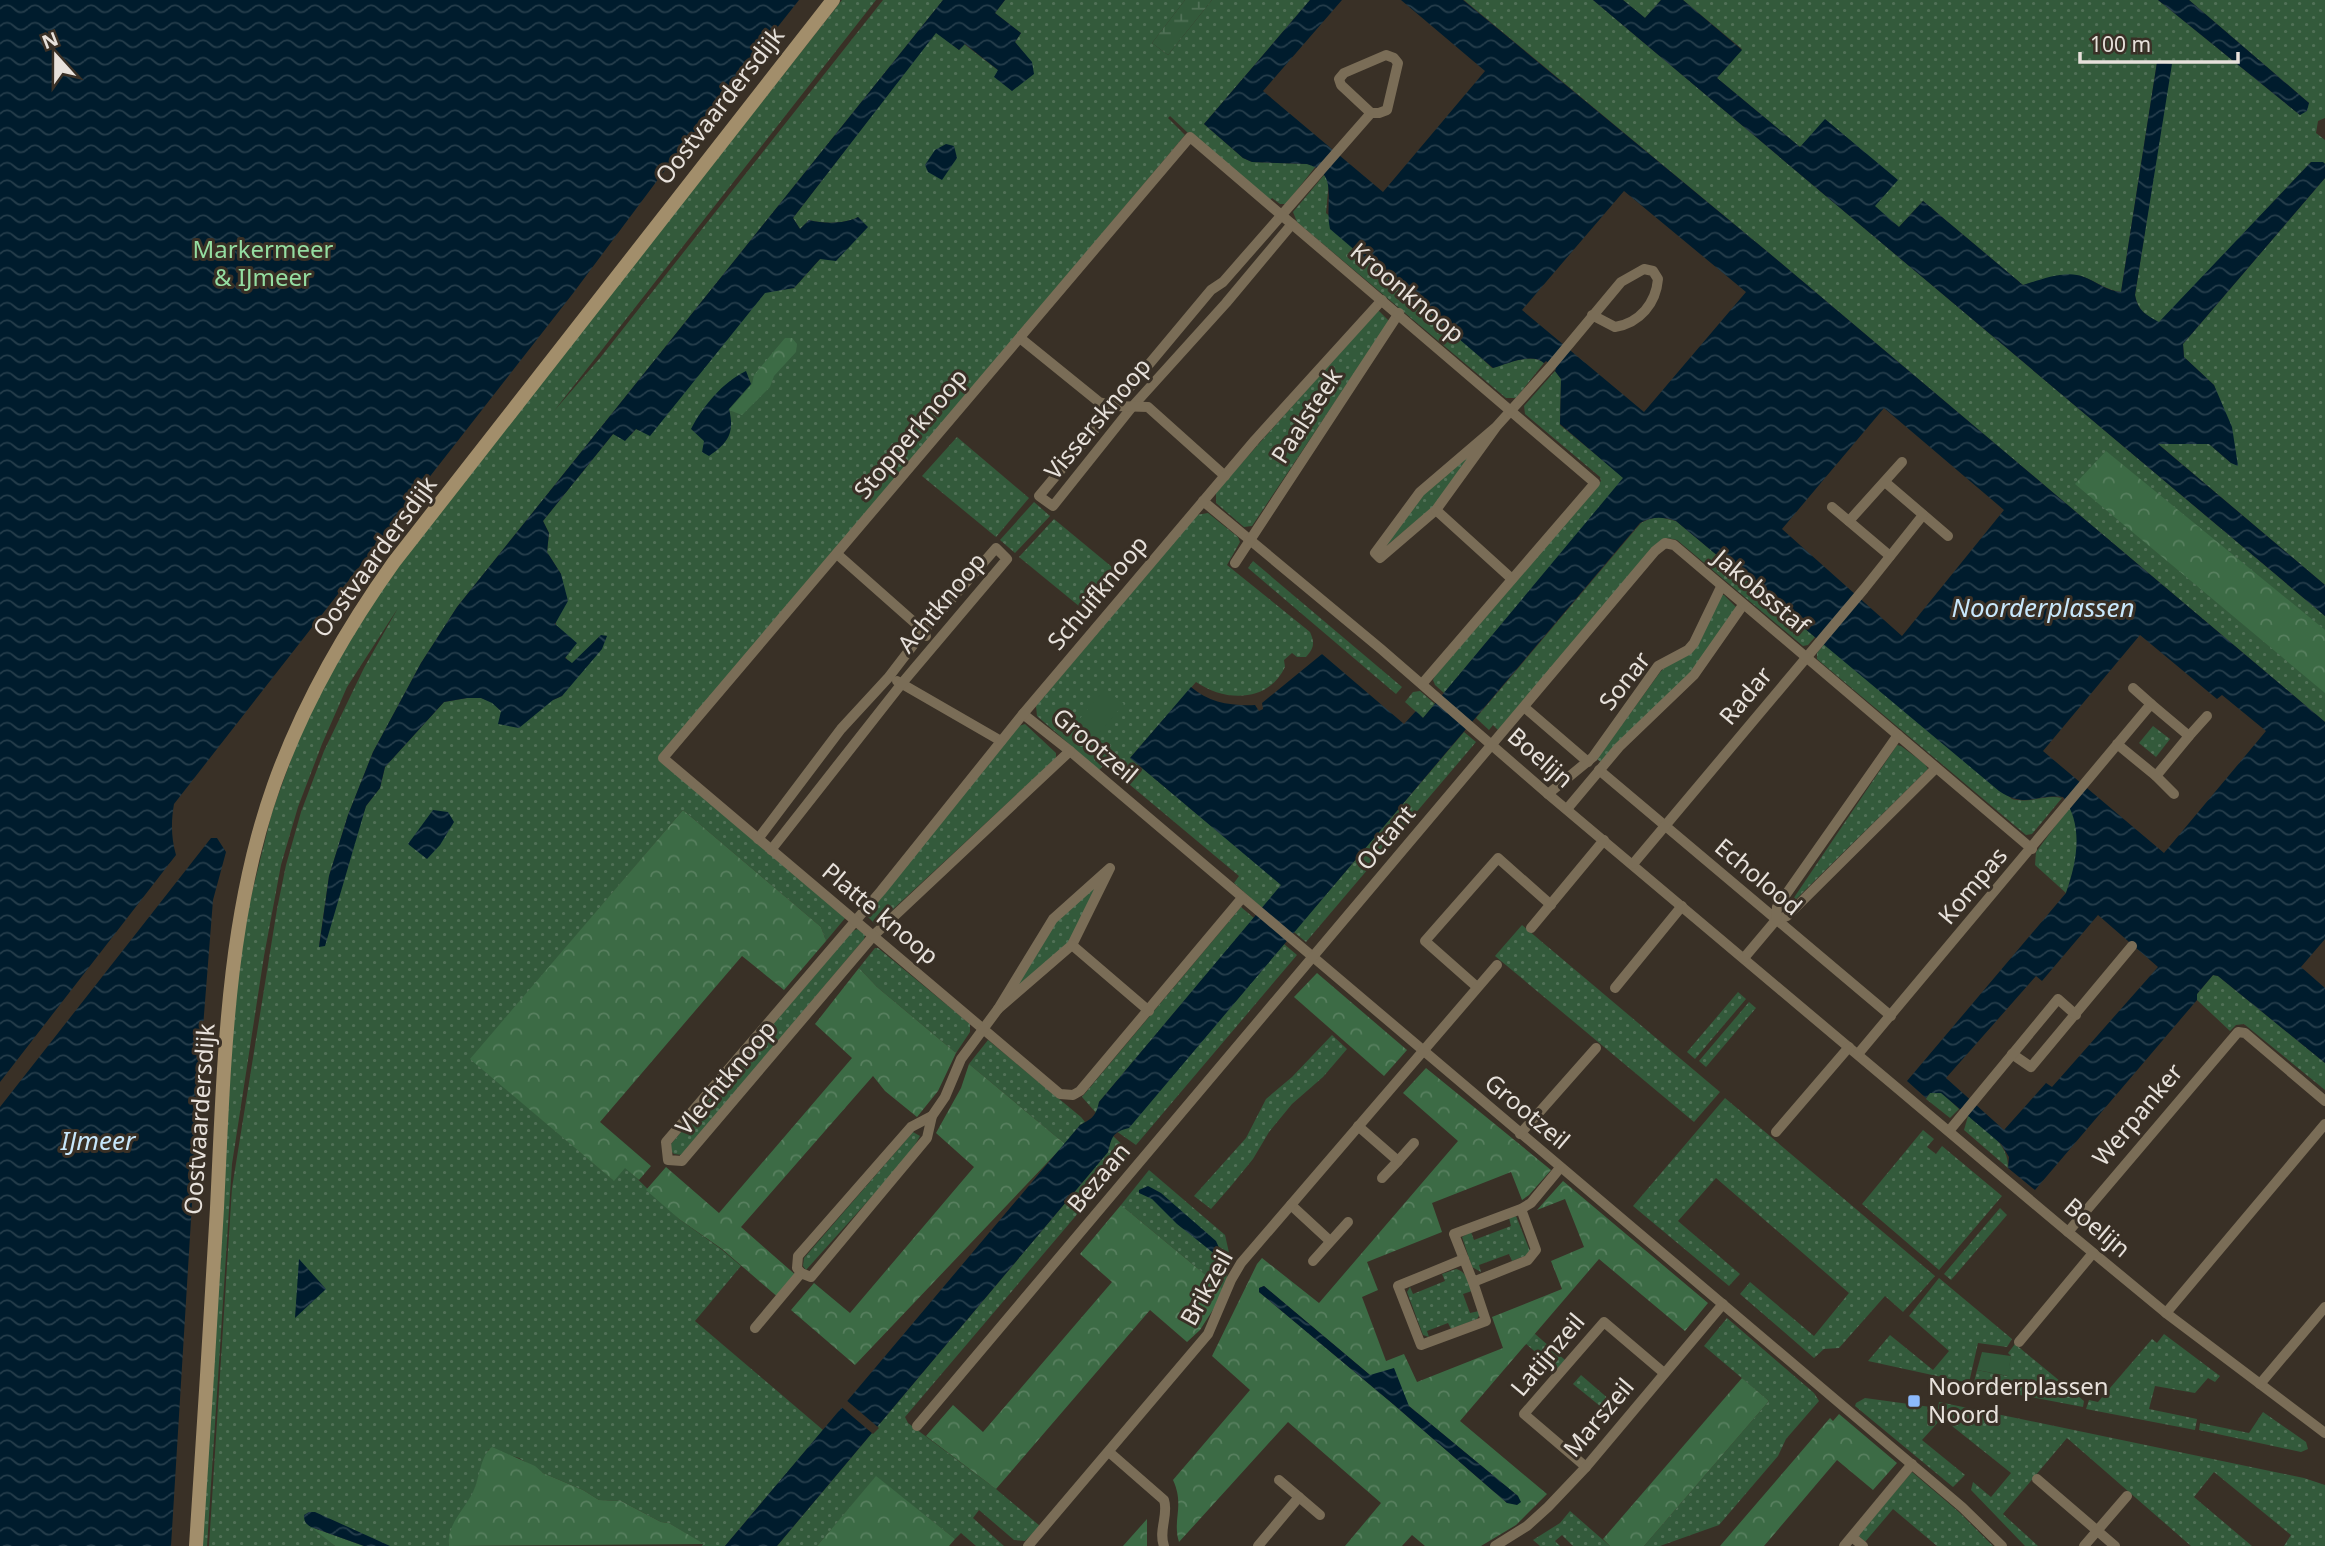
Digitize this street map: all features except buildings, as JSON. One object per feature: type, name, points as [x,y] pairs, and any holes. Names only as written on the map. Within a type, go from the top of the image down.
[{"type":"main road","name":"Oostvaardersdijk","points":[[196,1546],[232,978],[251,865],[273,787],[288,747],[326,666],[356,616],[394,562],[833,0]]},
{"type":"street","name":"Vissersknoop","points":[[1292,224],[1226,303],[1132,407],[1053,506],[1040,496],[1211,290],[1223,282],[1371,113],[1387,110],[1398,64],[1394,58],[1386,55],[1344,74],[1339,79],[1341,85],[1371,113]]},
{"type":"street","name":"Kroonknoop","points":[[1190,137],[1595,483],[1512,579]]},
{"type":"street","name":"Stopperknoop","points":[[663,758],[1190,137]]},
{"type":"street","points":[[1496,427],[1436,510],[1380,558],[1375,553],[1420,492],[1496,427],[1551,366],[1592,315],[1621,282],[1634,273],[1653,271],[1658,279],[1654,299],[1632,322],[1615,327],[1592,315]]},
{"type":"street","name":"Schuifknoop","points":[[855,921],[1023,714],[1203,501],[1382,300]]},
{"type":"street","name":"Paalsteek","points":[[1236,563],[1399,313]]},
{"type":"street","points":[[1020,338],[1099,402],[1115,406],[1148,407],[1225,476]]},
{"type":"street","points":[[1849,522],[1902,462]]},
{"type":"street","points":[[1885,482],[1948,536]]},
{"type":"street","name":"Boelijn","points":[[1203,501],[2067,1232],[2166,1313],[2325,1433]]},
{"type":"street","points":[[1832,507],[1890,556]]},
{"type":"street","points":[[1422,684],[1512,579],[1436,510]]},
{"type":"street","name":"Radar","points":[[1633,864],[1923,515]]},
{"type":"street","name":"Jakobsstaf","points":[[1492,745],[1655,551],[1665,543],[1674,545],[2032,849]]},
{"type":"street","name":"Achtknoop","points":[[758,839],[841,729],[888,678],[924,631],[996,548],[1007,559],[903,682],[771,850]]},
{"type":"street","points":[[837,554],[924,631],[930,649]]},
{"type":"street","name":"Sonar","points":[[1549,794],[1588,762],[1603,745],[1658,666],[1688,650],[1694,643],[1721,587]]},
{"type":"street","name":"Sonar","points":[[1567,809],[1619,747],[1694,675],[1743,605]]},
{"type":"street","points":[[888,678],[903,682],[1001,741]]},
{"type":"street","points":[[2133,688],[2189,737]]},
{"type":"street","name":"Kompas","points":[[1854,1050],[1891,1016],[2151,704]]},
{"type":"street","points":[[1524,707],[1588,762]]},
{"type":"street","name":"Grootzeil","points":[[1023,714],[1912,1464],[2002,1546]]},
{"type":"street","points":[[2156,776],[2207,716]]},
{"type":"street","points":[[1776,920],[1777,907],[1898,735]]},
{"type":"street","points":[[2118,744],[2174,794]]},
{"type":"street","name":"Octant","points":[[1313,957],[1492,745]]},
{"type":"street","points":[[874,935],[1070,751]]},
{"type":"street","name":"Platte knoop","points":[[663,758],[1060,1094],[1073,1095],[1080,1091],[1149,1011]]},
{"type":"street","points":[[1744,958],[1776,920],[1787,916],[1936,768]]},
{"type":"street","name":"Echolood","points":[[1599,770],[1891,1016]]},
{"type":"street","points":[[1531,928],[1604,840]]},
{"type":"street","points":[[1477,988],[1424,941],[1470,889],[1498,858],[1551,905]]},
{"type":"street","points":[[932,1116],[911,1126],[798,1256],[797,1268],[801,1273],[811,1276],[927,1138],[932,1116],[945,1097],[961,1059],[998,1009],[1053,919],[1110,868],[1072,945],[998,1009]]},
{"type":"street","points":[[1072,945],[1149,1011],[1247,902]]},
{"type":"street","points":[[1615,988],[1682,906]]},
{"type":"street","name":"Vlechtknoop","points":[[855,921],[666,1142],[668,1160],[682,1161],[874,935]]},
{"type":"street","points":[[2012,1054],[2031,1067],[2132,946]]},
{"type":"street","name":"Bezaan","points":[[917,1426],[1313,957]]},
{"type":"street","name":"Brikzeil","points":[[1028,1546],[1208,1334],[1231,1280],[1241,1264],[1497,965]]},
{"type":"street","points":[[1949,1131],[2058,999],[2076,1015]]},
{"type":"street","name":"Werpanker","points":[[2067,1232],[2238,1032],[2245,1033],[2325,1101]]},
{"type":"street","points":[[1520,1134],[1596,1048]]},
{"type":"street","points":[[1776,1132],[1854,1050]]},
{"type":"street","points":[[2166,1313],[2325,1124]]},
{"type":"street","points":[[1358,1126],[1398,1161]]},
{"type":"street","points":[[1382,1178],[1414,1143]]},
{"type":"street","points":[[1464,1259],[1398,1286],[1422,1345],[1486,1321],[1473,1282],[1464,1259],[1454,1234],[1531,1203],[1560,1168]]},
{"type":"street","points":[[1291,1205],[1330,1241]]},
{"type":"street","points":[[1473,1282],[1528,1260],[1536,1250],[1521,1209]]},
{"type":"street","points":[[1313,1261],[1348,1222]]},
{"type":"street","points":[[2019,1342],[2093,1253]]},
{"type":"street","points":[[755,1328],[801,1273]]},
{"type":"street","name":"Marszeil","points":[[1495,1546],[1527,1527],[1586,1467],[1723,1304]]},
{"type":"street","points":[[2260,1384],[2325,1307]]},
{"type":"street","name":"Latijnzeil","points":[[1586,1467],[1524,1414],[1604,1322],[1664,1373]]},
{"type":"street","points":[[1109,1452],[1164,1500],[1166,1514],[1161,1532],[1164,1546]]},
{"type":"street","points":[[1844,1546],[1912,1464]]},
{"type":"street","points":[[2037,1479],[2115,1546]]},
{"type":"street","points":[[1279,1480],[1320,1516]]},
{"type":"street","points":[[2084,1546],[2127,1496]]},
{"type":"street","points":[[1258,1546],[1299,1497]]},
{"type":"street","points":[[1852,1537],[1863,1546]]},
{"type":"green space","points":[[842,0],[876,0],[554,411],[600,358],[883,0],[943,0],[457,607],[421,663],[373,752],[348,815],[329,876],[319,946],[366,806],[380,788],[385,767],[444,702],[481,698],[492,702],[501,711],[562,696],[601,635],[572,664],[564,655],[559,645],[556,622],[561,574],[547,552],[549,533],[543,521],[613,434],[631,435],[636,429],[650,435],[765,292],[794,288],[820,259],[867,227],[858,217],[834,223],[809,220],[800,229],[793,218],[936,32],[959,50],[964,44],[999,71],[1031,62],[1015,42],[1021,33],[995,13],[1005,0],[1185,0],[1152,43],[1168,55],[1212,0],[1310,0],[1204,124],[1243,158],[1252,162],[1316,166],[1286,204],[1280,204],[1272,198],[1270,200],[1170,116],[1168,118],[1185,135],[660,759],[846,917],[826,941],[821,927],[683,810],[471,1059],[613,1180],[625,1167],[679,1219],[741,1266],[695,1321],[823,1430],[725,1546],[702,1546],[703,1544],[669,1523],[661,1522],[621,1501],[599,1500],[543,1473],[519,1458],[489,1449],[474,1491],[451,1531],[449,1546],[364,1546],[313,1527],[335,1546],[209,1546],[232,1188],[277,909],[301,812],[324,751],[364,668],[398,608],[347,687],[298,807],[281,865],[232,1164],[207,1546],[201,1546],[236,982],[246,917],[272,812],[301,732],[328,675],[396,567]]},
{"type":"green space","points":[[1185,0],[1212,0],[1168,55],[1152,43]]},
{"type":"green space","points":[[1464,0],[1593,0],[2325,616],[2325,722],[1769,253]]},
{"type":"green space","points":[[1623,0],[1661,0],[1645,18]]},
{"type":"green space","points":[[1683,0],[2158,0],[2300,115],[2309,103],[2189,0],[2325,0],[2325,118],[2318,121],[2316,133],[2325,140],[2325,164],[2311,162],[2159,323],[2140,309],[2135,295],[2171,64],[2157,62],[2121,292],[2078,276],[2023,285],[1923,201],[1899,227],[1874,206],[1897,180],[1826,120],[1800,147],[1717,78],[1742,49]]},
{"type":"green space","points":[[1324,175],[1329,180],[1326,213],[1492,368],[1526,359],[1544,363],[1516,398],[1506,398],[1297,222],[1293,212]]},
{"type":"green space","points":[[2325,178],[2325,585],[2157,443],[2209,444],[2231,463],[2220,402],[2214,385],[2184,357],[2183,344]]},
{"type":"green space","points":[[1378,310],[1389,321],[1252,526],[1244,527],[1216,503],[1216,492]]},
{"type":"green space","points":[[785,338],[792,338],[797,344],[796,352],[774,376],[770,387],[742,415],[729,410],[752,384],[754,375]]},
{"type":"green space","points":[[1555,371],[1561,379],[1560,425],[1624,478],[1444,693],[1435,685],[1435,676],[1601,481],[1600,477],[1525,414],[1524,406]]},
{"type":"green space","points":[[957,437],[1029,498],[996,537],[922,476]]},
{"type":"green space","points":[[1476,447],[1438,503],[1380,551],[1422,494]]},
{"type":"green space","points":[[2106,451],[2325,630],[2325,693],[2075,484]]},
{"type":"green space","points":[[1034,502],[1050,516],[1015,553],[1000,540]]},
{"type":"green space","points":[[1208,513],[1238,537],[1240,542],[1227,565],[1310,632],[1312,648],[1306,657],[1297,657],[1292,653],[1284,660],[1285,667],[1277,679],[1257,693],[1232,696],[1207,689],[1196,682],[1130,758],[1282,885],[1262,908],[1234,883],[1239,876],[1105,764],[1099,770],[1037,716],[1036,706],[1196,515]]},
{"type":"green space","points":[[1659,517],[1676,521],[1815,637],[1808,645],[1803,646],[1677,540],[1667,538],[1659,542],[1498,730],[1493,725],[1489,730],[1476,718],[1641,523]]},
{"type":"green space","points":[[1054,519],[1118,572],[1085,611],[1019,557]]},
{"type":"green space","points":[[1253,561],[1402,687],[1396,694],[1248,568]]},
{"type":"green space","points":[[1720,595],[1724,595],[1737,608],[1692,673],[1602,763],[1597,759],[1661,671],[1673,661],[1691,653]]},
{"type":"green space","points":[[1824,644],[2012,799],[2062,798],[2032,834],[2026,835],[1817,659],[1817,653]]},
{"type":"green space","points":[[1105,689],[1124,704],[1088,746],[1070,730]]},
{"type":"green space","points":[[1420,691],[1435,704],[1423,718],[1405,702],[1413,692]]},
{"type":"green space","points":[[1025,724],[1056,753],[1056,758],[876,925],[866,915],[1016,727]]},
{"type":"green space","points":[[2153,726],[2170,739],[2156,757],[2139,743]]},
{"type":"green space","points":[[1464,732],[1476,742],[1306,942],[1294,932]]},
{"type":"green space","points":[[1897,745],[1925,764],[1928,769],[1787,908]]},
{"type":"green space","points":[[2070,806],[2078,838],[2073,872],[2066,893],[2035,865],[2036,852]]},
{"type":"green space","points":[[683,810],[821,927],[826,941],[784,990],[742,956],[600,1122],[651,1166],[639,1180],[625,1168],[614,1181],[470,1059]]},
{"type":"green space","points":[[1102,880],[1067,945],[1010,994],[1056,922]]},
{"type":"green space","points":[[1241,907],[1254,918],[1099,1102],[1097,1114],[1082,1097]]},
{"type":"green space","points":[[1522,925],[1720,1092],[1694,1122],[1495,956]]},
{"type":"green space","points":[[858,929],[865,935],[864,939],[682,1155],[674,1154],[670,1150],[671,1144],[852,931]]},
{"type":"green space","points":[[1284,944],[1297,955],[1136,1145],[1116,1131],[1129,1127]]},
{"type":"green space","points":[[875,948],[970,1024],[970,1032],[956,1053],[877,987],[859,968]]},
{"type":"green space","points":[[859,968],[877,987],[956,1053],[938,1091],[917,1117],[885,1091],[873,1076],[741,1227],[798,1277],[780,1299],[722,1249],[679,1219],[646,1190],[666,1167],[719,1213],[852,1058],[815,1024]]},
{"type":"green space","points":[[1317,973],[1407,1050],[1384,1076],[1294,997]]},
{"type":"green space","points":[[2213,975],[2218,976],[2325,1063],[2325,1090],[2244,1024],[2236,1025],[2230,1031],[2197,1000],[2197,994]]},
{"type":"green space","points":[[1738,992],[1746,999],[1695,1059],[1687,1052]]},
{"type":"green space","points":[[1749,1002],[1756,1008],[1706,1067],[1699,1061]]},
{"type":"green space","points":[[1332,1035],[1347,1049],[1323,1077],[1292,1104],[1231,1186],[1211,1209],[1194,1196],[1246,1138],[1266,1099],[1292,1077]]},
{"type":"green space","points":[[988,1040],[1085,1122],[1065,1144],[969,1064]]},
{"type":"green space","points":[[969,1064],[1065,1144],[855,1365],[791,1310],[814,1283],[850,1313],[974,1167],[936,1133],[961,1088]]},
{"type":"green space","points":[[1426,1068],[1551,1170],[1522,1200],[1511,1172],[1432,1203],[1442,1232],[1367,1262],[1378,1290],[1362,1297],[1386,1361],[1404,1354],[1417,1382],[1503,1348],[1492,1317],[1562,1289],[1551,1261],[1584,1247],[1565,1199],[1537,1210],[1563,1181],[1708,1303],[1685,1331],[1599,1259],[1460,1421],[1547,1494],[1516,1525],[1481,1546],[1425,1546],[1412,1535],[1402,1546],[1345,1546],[1381,1503],[1288,1422],[1179,1542],[1178,1497],[1173,1480],[1250,1390],[1212,1356],[1257,1264],[1262,1258],[1319,1303],[1458,1141],[1403,1093]],"holes":[[[1264,1286],[1370,1375],[1405,1400],[1518,1496],[1507,1503],[1259,1292],[1259,1288]]]},
{"type":"green space","points":[[1941,1092],[1959,1109],[1950,1118],[1926,1099],[1930,1093]]},
{"type":"green space","points":[[1725,1098],[1935,1276],[1903,1312],[1885,1296],[1839,1348],[1824,1349],[1814,1358],[1740,1294],[1750,1282],[1814,1336],[1849,1293],[1716,1178],[1678,1221],[1740,1274],[1729,1286],[1633,1206]]},
{"type":"green space","points":[[1968,1116],[2001,1145],[2008,1168],[1964,1130]]},
{"type":"green space","points":[[1923,1130],[1934,1139],[1927,1147],[1936,1154],[1942,1146],[2002,1196],[1939,1270],[1862,1204]]},
{"type":"green space","points":[[913,1132],[920,1136],[910,1154],[806,1270],[803,1266],[804,1258]]},
{"type":"green space","points":[[1112,1135],[1130,1152],[905,1417],[908,1423],[996,1489],[1040,1526],[1025,1541],[1014,1540],[979,1510],[973,1518],[1004,1546],[976,1546],[961,1533],[955,1539],[876,1477],[817,1546],[777,1546],[1108,1152]]},
{"type":"green space","points":[[1149,1170],[1225,1235],[1230,1257],[1225,1291],[1121,1205]]},
{"type":"green space","points":[[1121,1205],[1225,1291],[1200,1330],[1187,1342],[1150,1310],[996,1489],[926,1436],[953,1405],[983,1432],[1112,1282],[1080,1254]]},
{"type":"green space","points":[[2000,1208],[2007,1215],[1951,1280],[1944,1274]]},
{"type":"green space","points":[[1516,1216],[1530,1251],[1512,1261],[1509,1254],[1479,1265],[1481,1272],[1472,1267],[1462,1237],[1471,1232],[1474,1240],[1511,1226],[1509,1218]]},
{"type":"green space","points":[[1456,1269],[1464,1274],[1472,1291],[1463,1294],[1470,1313],[1479,1311],[1480,1314],[1477,1319],[1451,1329],[1448,1323],[1427,1331],[1429,1337],[1423,1335],[1407,1292],[1410,1287],[1413,1294],[1445,1281],[1442,1274]]},
{"type":"green space","points":[[1939,1278],[2012,1339],[2007,1347],[1978,1343],[1969,1383],[1868,1361],[1890,1335],[1933,1370],[1949,1351],[1909,1316]]},
{"type":"green space","points":[[1727,1318],[1814,1393],[1819,1401],[1786,1439],[1778,1456],[1719,1525],[1660,1546],[1644,1546],[1769,1401],[1704,1346]]},
{"type":"green space","points":[[1534,1333],[1565,1360],[1556,1370],[1525,1343]]},
{"type":"green space","points":[[2164,1334],[2220,1376],[2215,1382],[2208,1378],[2195,1393],[2155,1386],[2149,1409],[2197,1419],[2195,1430],[2086,1409],[2089,1400],[2098,1402],[2152,1339],[2157,1343]]},
{"type":"green space","points":[[2015,1344],[2084,1401],[2083,1407],[1973,1386],[1977,1370],[2007,1376],[2011,1356],[2008,1353]]},
{"type":"green space","points":[[1982,1352],[2011,1356],[2008,1376],[1977,1370]]},
{"type":"green space","points":[[1581,1375],[1618,1407],[1611,1415],[1573,1384]]},
{"type":"green space","points":[[1742,1378],[1769,1401],[1644,1546],[1610,1546],[1603,1539]]},
{"type":"green space","points":[[1865,1398],[1938,1408],[1939,1402],[2304,1478],[2325,1485],[2325,1546],[2284,1546],[2291,1535],[2214,1472],[2194,1497],[2252,1546],[2191,1546],[2067,1438],[2003,1514],[2038,1546],[2025,1546],[1971,1490],[1973,1482],[1991,1497],[2011,1473],[1942,1418],[1922,1440],[1965,1475],[1953,1487],[1855,1406]]},
{"type":"green space","points":[[2263,1412],[2306,1442],[2308,1449],[2301,1452],[2199,1430],[2200,1423],[2249,1433]]},
{"type":"green space","points":[[1839,1414],[1897,1463],[1873,1490],[1837,1460],[1764,1546],[1720,1546],[1830,1418],[1833,1421]]},
{"type":"green space","points":[[492,1447],[599,1500],[621,1501],[661,1522],[669,1523],[704,1544],[449,1546],[453,1524],[473,1492],[483,1462]]},
{"type":"green space","points":[[1912,1472],[1959,1512],[1993,1546],[1937,1546],[1893,1509],[1865,1542],[1858,1535]]},
{"type":"green space","points":[[876,1476],[955,1539],[949,1546],[817,1546]]},
{"type":"green space","points":[[1570,1511],[1610,1546],[1573,1546],[1562,1535],[1555,1541],[1560,1546],[1540,1546],[1533,1540],[1560,1523]]},
{"type":"green space","points":[[1147,1519],[1147,1546],[1123,1546]]},
{"type":"green space","points":[[311,1527],[364,1546],[335,1546]]},
{"type":"water","name":"Markermeer & IJmeer","points":[[0,0],[799,0],[174,804],[172,830],[176,855],[0,1082]]},
{"type":"water","points":[[943,0],[1005,0],[995,13],[1021,33],[1015,42],[1032,62],[1034,74],[1012,91],[994,77],[998,70],[965,44],[959,50],[936,33],[793,218],[800,229],[809,220],[834,223],[858,217],[868,227],[836,261],[820,259],[794,288],[765,293],[650,436],[636,429],[625,441],[613,434],[543,521],[549,533],[547,552],[561,574],[568,601],[555,624],[577,643],[565,658],[572,663],[601,635],[607,636],[602,649],[562,696],[553,700],[519,728],[498,724],[501,711],[481,698],[444,702],[385,767],[380,788],[366,806],[325,946],[319,947],[329,876],[348,815],[373,752],[421,663],[457,607]]},
{"type":"water","name":"Noorderplassen","points":[[1310,0],[1342,0],[1263,91],[1383,192],[1485,71],[1401,0],[1463,0],[1769,253],[2325,722],[2325,939],[2301,967],[2325,988],[2325,1063],[2218,976],[2213,975],[2197,994],[2197,1000],[2035,1190],[2008,1168],[2009,1157],[2001,1144],[1941,1093],[1930,1093],[1926,1098],[1907,1081],[2066,893],[2076,844],[2074,819],[2070,808],[2063,797],[2024,800],[1999,791],[1676,521],[1649,519],[1640,523],[1129,1128],[1114,1136],[1108,1152],[777,1546],[725,1546],[1080,1125],[1093,1116],[1099,1102],[1281,885],[1130,758],[1191,687],[1213,700],[1255,705],[1259,711],[1263,709],[1262,703],[1322,654],[1404,724],[1416,711],[1423,718],[1623,478],[1560,424],[1561,379],[1556,369],[1546,361],[1544,363],[1533,359],[1493,368],[1330,229],[1329,189],[1324,174],[1317,168],[1307,164],[1252,162],[1243,158],[1204,124]],"holes":[[[1624,191],[1746,292],[1644,412],[1522,310]],[[1884,408],[2004,510],[1902,636],[1782,529]],[[2140,635],[2217,699],[2222,695],[2266,731],[2164,853],[2043,751]],[[2098,915],[2158,967],[2052,1087],[2046,1083],[2004,1130],[1946,1078],[2036,976],[2042,981]]]},
{"type":"water","points":[[1593,0],[1623,0],[1645,18],[1661,0],[1683,0],[1742,50],[1717,78],[1800,147],[1825,119],[1898,180],[1875,206],[1899,227],[1923,201],[2023,285],[2069,274],[2121,292],[2157,62],[2172,64],[2135,295],[2143,312],[2159,322],[2311,162],[2323,162],[2325,178],[2183,344],[2184,357],[2214,385],[2232,427],[2238,466],[2209,444],[2158,444],[2325,585],[2325,616]]},
{"type":"water","points":[[2158,0],[2189,0],[2309,103],[2307,111],[2300,115]]},
{"type":"water","points":[[946,144],[954,146],[957,158],[942,180],[928,172],[925,165],[935,150]]},
{"type":"water","points":[[746,371],[751,384],[729,409],[731,425],[728,437],[721,447],[709,456],[702,452],[704,441],[691,429],[714,396],[729,381]]},
{"type":"water","points":[[433,810],[448,812],[454,822],[440,845],[427,859],[408,844]]},
{"type":"water","name":"IJmeer","points":[[211,838],[217,838],[226,852],[213,900],[171,1546],[0,1546],[0,1107]]},
{"type":"water","points":[[1148,1186],[1161,1193],[1216,1241],[1220,1250],[1216,1255],[1177,1224],[1152,1199],[1139,1193],[1139,1190]]},
{"type":"water","points":[[299,1259],[326,1289],[295,1318]]},
{"type":"water","points":[[1264,1286],[1370,1375],[1394,1368],[1409,1406],[1518,1496],[1521,1502],[1517,1505],[1507,1503],[1259,1292],[1259,1288]]},
{"type":"water","points":[[309,1512],[315,1512],[390,1546],[364,1546],[311,1527],[304,1517]]},
{"type":"pier","points":[[845,1399],[879,1428],[873,1434],[839,1405]]},
{"type":"place","name":"Noorderplassen Noord","points":[[1914,1401]]}]
